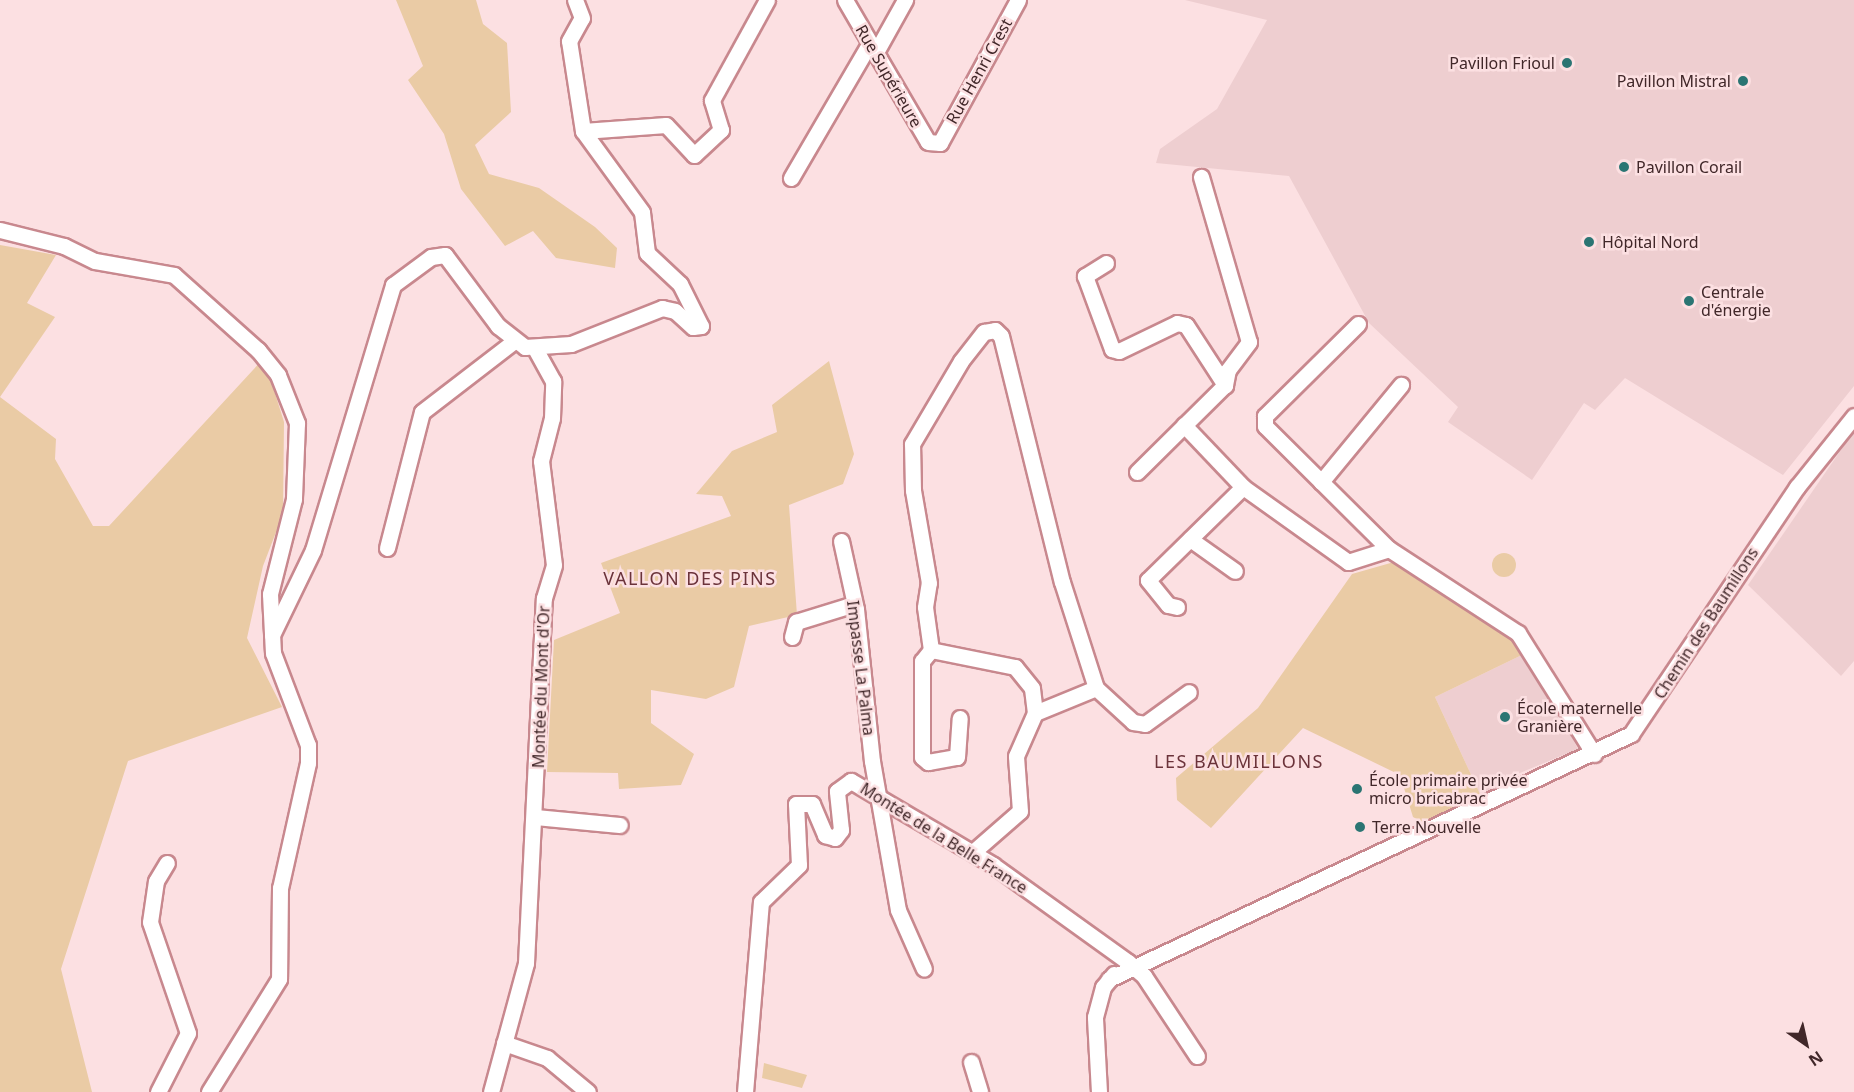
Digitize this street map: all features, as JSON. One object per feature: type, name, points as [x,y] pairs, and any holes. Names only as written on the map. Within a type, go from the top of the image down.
[{"type":"street","points":[[272,635],[313,550],[393,285],[431,257],[445,255],[513,342],[535,349],[571,344],[662,308],[675,311],[693,327],[701,326],[680,284],[647,253],[642,212],[583,131],[569,41],[582,18],[575,0]]},
{"type":"street","points":[[583,131],[666,125],[694,155],[721,130],[712,100],[768,0]]},
{"type":"street","name":"Rue Supérieure","points":[[845,0],[928,142],[939,143]]},
{"type":"street","points":[[791,178],[905,0]]},
{"type":"street","name":"Rue Henri Crest","points":[[939,143],[1018,0]]},
{"type":"street","points":[[1137,472],[1225,385],[1228,370],[1249,342],[1203,200],[1200,177]]},
{"type":"street","points":[[0,230],[64,246],[95,261],[174,275],[258,350],[278,375],[297,423],[298,462],[270,594],[272,635],[287,699],[308,745],[308,763],[280,888],[279,979],[209,1092]]},
{"type":"street","points":[[1106,263],[1085,276],[1112,349],[1119,351],[1177,323],[1186,325],[1225,385]]},
{"type":"street","points":[[1358,324],[1265,416],[1265,426],[1389,549],[1518,633],[1594,754]]},
{"type":"street","points":[[960,718],[957,757],[936,762],[922,758],[922,661],[931,650],[912,444],[961,361],[984,332],[995,330],[1001,336],[1062,582],[1096,688],[1133,722],[1145,724],[1189,692]]},
{"type":"street","points":[[387,548],[422,412],[513,342]]},
{"type":"street","name":"Montée du Mont d'Or","points":[[491,1092],[526,963],[536,817],[544,598],[554,565],[541,461],[552,418],[553,381],[535,349]]},
{"type":"street","points":[[1321,482],[1401,386]]},
{"type":"street","name":"Chemin des Baumillons","points":[[1099,1092],[1095,1017],[1108,979],[1132,965],[1594,754],[1631,734],[1644,718],[1773,521],[1854,416]]},
{"type":"street","points":[[1184,425],[1243,487],[1348,562],[1389,549]]},
{"type":"street","points":[[1177,607],[1168,605],[1148,580],[1243,487]]},
{"type":"street","points":[[1190,539],[1235,571]]},
{"type":"street","name":"Impasse La Palma","points":[[841,541],[854,604],[879,794],[898,910],[924,969]]},
{"type":"street","points":[[792,637],[796,622],[854,604]]},
{"type":"street","points":[[931,650],[1015,667],[1032,688],[1035,713],[1016,756],[1020,811],[994,837],[973,852]]},
{"type":"street","points":[[1035,713],[1096,688]]},
{"type":"street","name":"Montée de la Belle France","points":[[745,1092],[757,924],[761,902],[799,865],[796,804],[812,804],[829,839],[841,830],[839,785],[851,781],[879,794],[973,852],[1132,965],[1197,1056]]},
{"type":"street","points":[[536,817],[620,825]]},
{"type":"street","points":[[993,866],[994,837]]},
{"type":"street","points":[[158,1092],[188,1033],[150,922],[156,881],[168,863]]},
{"type":"street","points":[[504,1043],[547,1059],[588,1092]]},
{"type":"street","points":[[970,1062],[980,1092]]},
{"type":"shaded area","points":[[396,0],[476,0],[483,24],[507,43],[511,112],[475,145],[489,174],[539,188],[595,227],[617,248],[615,268],[556,258],[533,231],[505,246],[461,189],[444,134],[408,80],[423,66]]},
{"type":"shaded area","name":"Hôpital Nord","points":[[1185,0],[1854,0],[1854,386],[1783,475],[1625,378],[1595,410],[1584,403],[1532,480],[1448,422],[1458,407],[1369,323],[1289,176],[1156,163],[1160,149],[1217,109],[1267,20]]},
{"type":"shaded area","points":[[0,245],[56,255],[27,303],[55,317],[0,397]]},
{"type":"shaded area","points":[[264,358],[284,422],[283,514],[263,566],[247,638],[282,707],[128,761],[61,969],[92,1092],[0,1092],[0,397],[56,439],[55,459],[93,526],[109,526]]},
{"type":"shaded area","points":[[829,361],[854,454],[843,484],[789,505],[797,615],[749,626],[734,687],[706,699],[651,690],[651,723],[694,754],[681,785],[619,789],[618,773],[547,772],[554,640],[620,613],[601,563],[731,516],[722,496],[696,494],[732,451],[777,432],[772,405]]},
{"type":"shaded area","points":[[1854,431],[1854,661],[1841,676],[1748,585]]},
{"type":"shaded area","points":[[1504,553],[1513,556],[1516,565],[1513,574],[1504,577],[1495,574],[1492,565],[1495,556]]},
{"type":"shaded area","points":[[1394,562],[1484,617],[1526,653],[1435,697],[1481,796],[1424,823],[1413,817],[1400,775],[1303,728],[1211,828],[1177,800],[1176,778],[1258,708],[1352,574]]},
{"type":"shaded area","name":"École maternelle Granière","points":[[1526,653],[1578,749],[1503,780],[1504,785],[1481,796],[1435,697]]},
{"type":"shaded area","points":[[764,1063],[807,1075],[802,1088],[762,1078]]},
{"type":"place","name":"Pavillon Frioul","points":[[1567,63]]},
{"type":"place","name":"Pavillon Mistral","points":[[1743,81]]},
{"type":"place","name":"Pavillon Corail","points":[[1624,167]]},
{"type":"place","name":"Hôpital Nord","points":[[1589,242]]},
{"type":"place","name":"Centrale d'énergie","points":[[1689,301]]},
{"type":"place","name":"École maternelle Granière","points":[[1505,717]]},
{"type":"place","name":"École primaire privée micro bricabrac","points":[[1357,789]]},
{"type":"place","name":"Terre Nouvelle","points":[[1360,827]]},
{"type":"district","name":"VALLON DES PINS","points":[[690,578]]},
{"type":"district","name":"LES BAUMILLONS","points":[[1239,761]]}]
